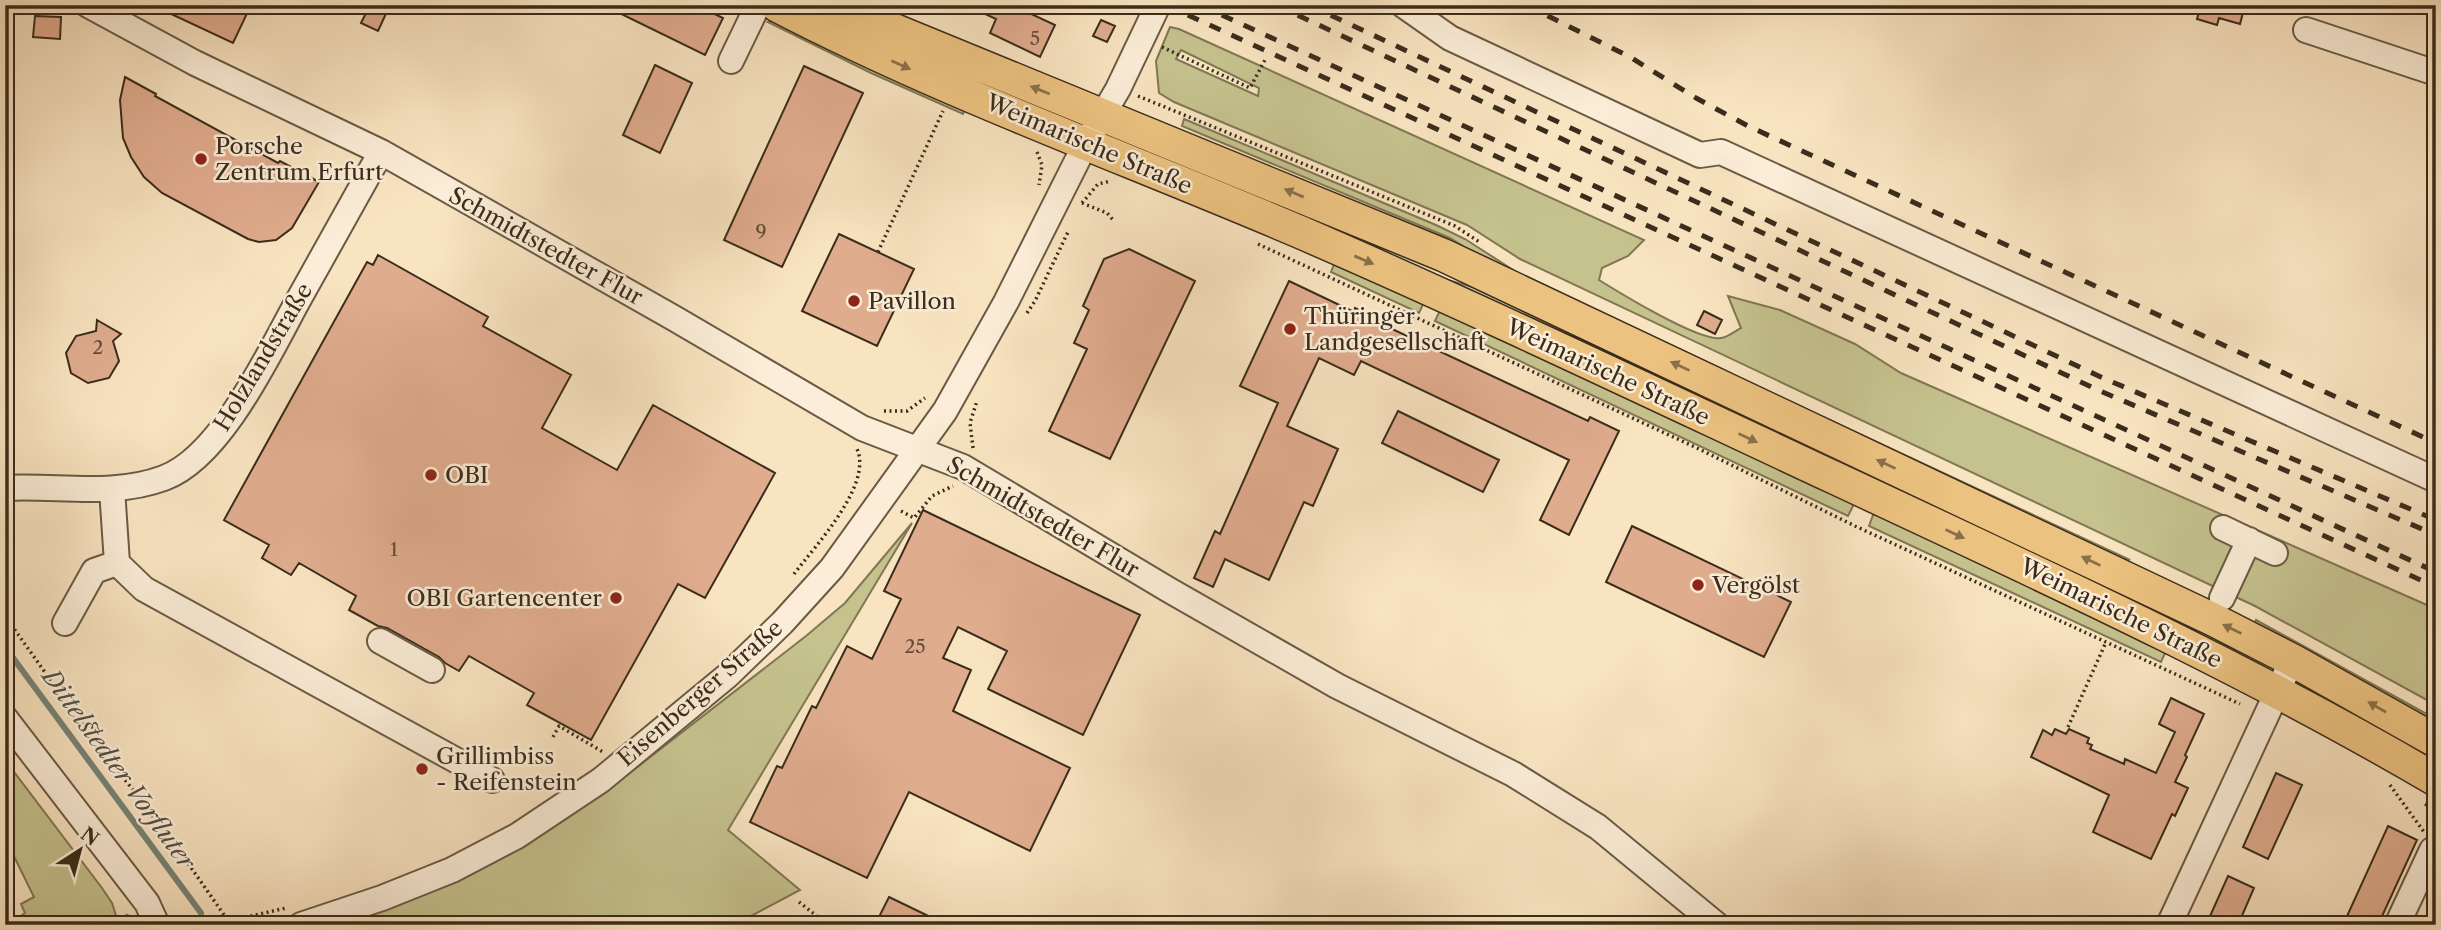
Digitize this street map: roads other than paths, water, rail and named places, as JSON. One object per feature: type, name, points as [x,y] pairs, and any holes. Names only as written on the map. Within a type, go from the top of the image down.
[{"type":"main road","name":"Weimarische Straße","points":[[776,5],[1080,154],[1214,196],[1438,293],[2091,598],[2277,691],[2360,735],[2436,780]]},
{"type":"main road","name":"Weimarische Straße","points":[[839,5],[887,27],[1111,102],[1443,255],[1731,378],[2292,660],[2436,741]]},
{"type":"street","name":"Schmidtstedter Flur","points":[[88,5],[195,64],[381,152],[862,428],[963,467],[1337,686],[1513,774],[1598,828],[1717,925]]},
{"type":"street","points":[[731,61],[758,5]]},
{"type":"street","name":"Eisenberger Straße","points":[[300,915],[382,898],[452,870],[517,836],[601,780],[727,676],[782,623],[832,568],[944,411],[994,324],[1080,154],[1144,38],[1158,5]]},
{"type":"street","points":[[1403,5],[1450,38],[1700,155],[1721,152],[2436,480]]},
{"type":"street","points":[[2306,30],[2436,73]]},
{"type":"street","name":"Holzlandstraße","points":[[5,488],[112,489],[140,486],[168,477],[189,463],[208,446],[241,404],[381,152]]},
{"type":"street","points":[[112,489],[117,563],[144,589],[492,780]]},
{"type":"street","points":[[2223,528],[2275,553]]},
{"type":"street","points":[[2222,598],[2249,540]]},
{"type":"street","points":[[65,623],[94,571],[117,563]]},
{"type":"street","points":[[380,641],[432,670]]},
{"type":"street","points":[[2169,925],[2292,660]]},
{"type":"street","points":[[5,718],[147,902],[157,925]]},
{"type":"street","points":[[2397,925],[2434,850]]},
{"type":"waterway","name":"Dittelstedter Vorfluter","points":[[5,647],[201,913]]},
{"type":"railway","points":[[1166,5],[2436,587]]},
{"type":"railway","points":[[1200,5],[2436,572]]},
{"type":"railway","points":[[1276,5],[2098,390],[2436,535]]},
{"type":"railway","points":[[1309,5],[2103,378],[2436,520]]},
{"type":"railway","points":[[1526,5],[1630,57],[1748,126],[2436,443]]},
{"type":"place","name":"Porsche Zentrum Erfurt","points":[[201,159]]},
{"type":"place","name":"Pavillon","points":[[854,301]]},
{"type":"place","name":"Thüringer Landgesellschaft","points":[[1290,329]]},
{"type":"place","name":"OBI","points":[[431,475]]},
{"type":"place","name":"Vergölst","points":[[1698,585]]},
{"type":"place","name":"OBI Gartencenter","points":[[616,598]]},
{"type":"place","name":"Grillimbiss - Reifenstein","points":[[422,769]]}]
